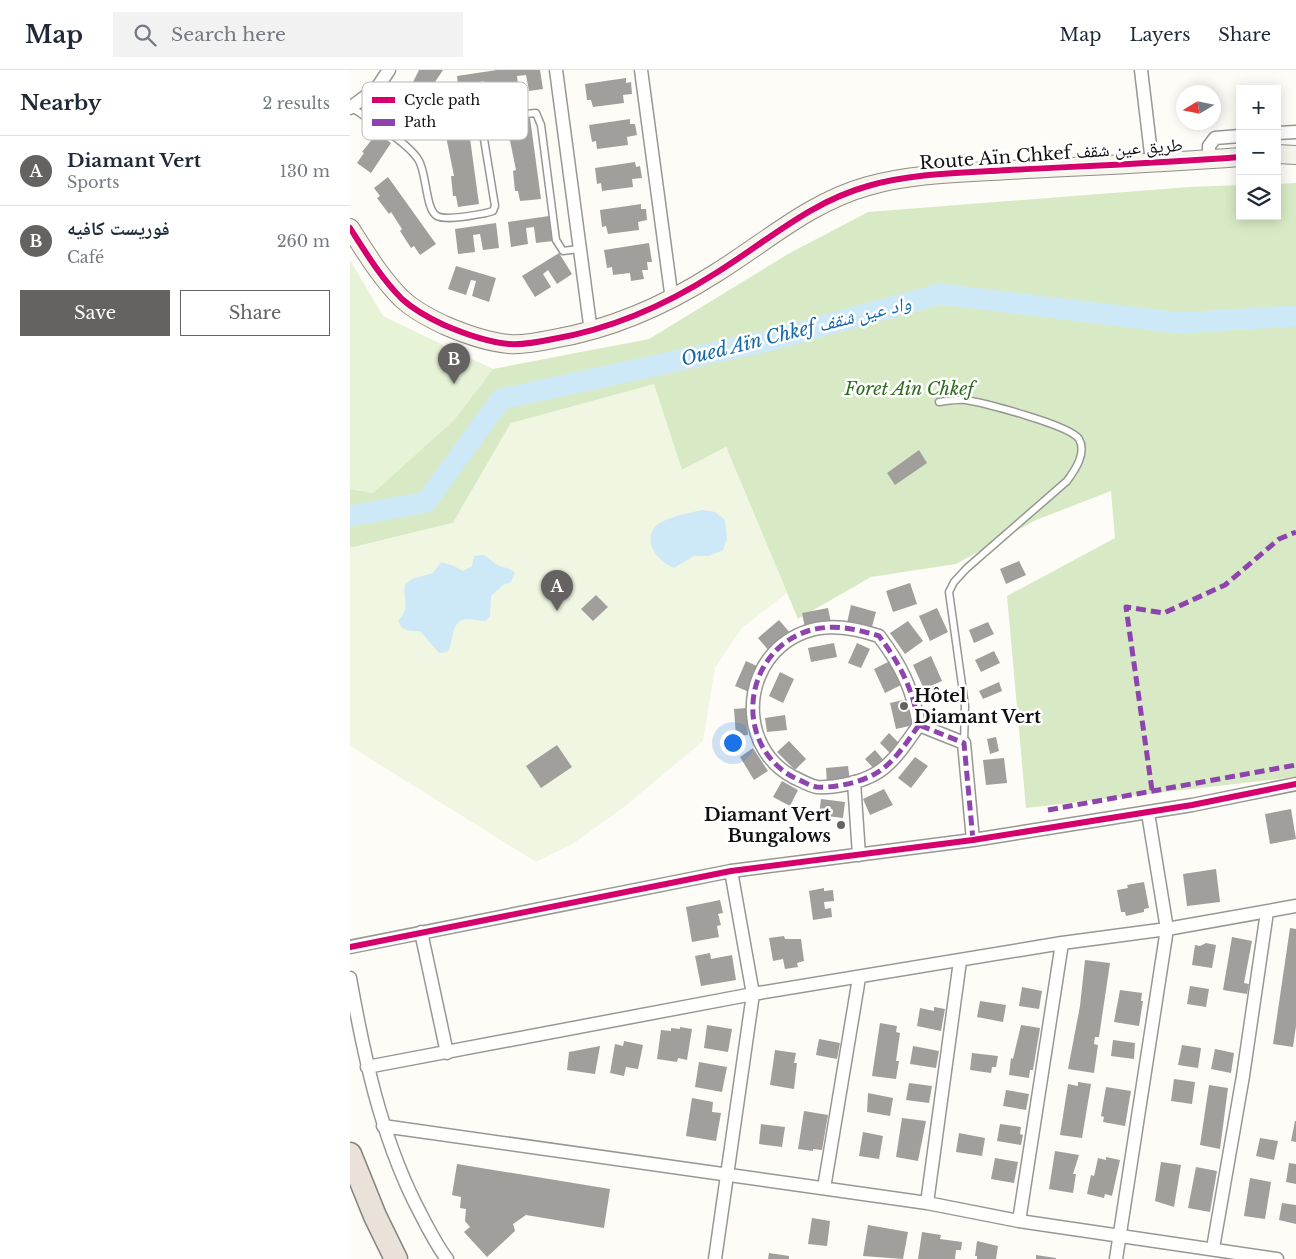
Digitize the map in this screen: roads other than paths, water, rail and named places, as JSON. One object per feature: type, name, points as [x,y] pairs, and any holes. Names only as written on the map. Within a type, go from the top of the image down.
[{"type":"highway","points":[[350,1154],[375,1216],[396,1259]]},
{"type":"street","points":[[381,82],[389,70]]},
{"type":"street","points":[[556,70],[591,332]]},
{"type":"street","points":[[640,70],[672,300]]},
{"type":"street","points":[[1142,70],[1152,162]]},
{"type":"street","points":[[350,107],[362,99]]},
{"type":"street","points":[[1281,133],[1296,132]]},
{"type":"street","points":[[1209,158],[1209,146],[1215,138],[1236,136]]},
{"type":"street","points":[[1281,154],[1296,155]]},
{"type":"street","name":"Route Aïn Chkef طريق عين شقف","points":[[350,228],[377,271],[404,301],[428,318],[460,332],[488,341],[512,344],[536,342],[591,332],[672,300],[718,272],[794,218],[834,198],[869,185],[920,176],[958,173],[1236,157]]},
{"type":"street","points":[[836,626],[879,636],[902,670],[914,697],[919,725],[892,760],[874,774],[854,782],[817,787],[783,771],[768,754],[757,734],[752,710],[753,689],[763,664],[792,637],[811,629],[836,626]]},
{"type":"street","points":[[919,725],[964,742],[973,840]]},
{"type":"street","points":[[854,782],[859,854]]},
{"type":"street","points":[[350,947],[731,870],[973,840],[1148,813],[1296,784]]},
{"type":"street","points":[[1116,1259],[1168,929],[1148,813]]},
{"type":"street","points":[[715,1259],[753,994],[731,870]]},
{"type":"street","points":[[367,1066],[447,1053],[753,994],[1062,943],[1168,929],[1296,906]]},
{"type":"street","points":[[1213,1248],[1243,1076],[1267,912]]},
{"type":"street","points":[[421,932],[447,1053]]},
{"type":"street","points":[[1019,1221],[1062,943]]},
{"type":"street","points":[[927,1202],[960,961]]},
{"type":"street","points":[[350,978],[355,1032],[367,1066],[383,1126],[400,1172],[424,1220],[447,1259]]},
{"type":"street","points":[[824,1188],[859,978]]},
{"type":"street","points":[[383,1126],[727,1176],[927,1202],[1019,1221],[1121,1234],[1278,1259]]},
{"type":"lane","points":[[350,107],[362,116]]},
{"type":"lane","points":[[528,114],[536,113],[541,125],[556,240],[563,251],[579,249]]},
{"type":"lane","points":[[396,140],[412,151],[423,168],[431,208],[435,215],[442,218],[493,211],[495,206],[484,140]]},
{"type":"lane","points":[[939,402],[965,400],[1049,423],[1067,430],[1078,439],[1082,451],[1077,467],[1067,481],[967,568],[954,582],[950,592],[965,706],[964,742]]},
{"type":"water","points":[[703,510],[715,512],[725,520],[727,539],[723,550],[709,556],[694,556],[674,568],[668,565],[658,556],[651,545],[650,538],[652,532],[656,526],[665,520]]},
{"type":"water","points":[[483,555],[515,573],[511,582],[503,585],[491,596],[490,616],[486,621],[466,619],[461,621],[455,628],[447,652],[439,653],[420,631],[410,631],[402,627],[398,621],[406,607],[405,584],[412,579],[433,573],[441,562],[463,571],[472,566],[474,556]]},
{"type":"waterway","name":"Oued Aïn Chkef واد عين شقف","points":[[350,516],[426,502],[501,399],[767,341],[940,294],[1179,323],[1296,316]]},
{"type":"place","name":"فوريست كافيه","points":[[454,384]]},
{"type":"place","name":"Diamant Vert","points":[[557,611]]},
{"type":"place","name":"Hôtel Diamant Vert","points":[[904,706]]},
{"type":"place","name":"Diamant Vert Bungalows","points":[[841,825]]},
{"type":"park label","name":"Foret Ain Chkef","points":[[909,389]]}]
